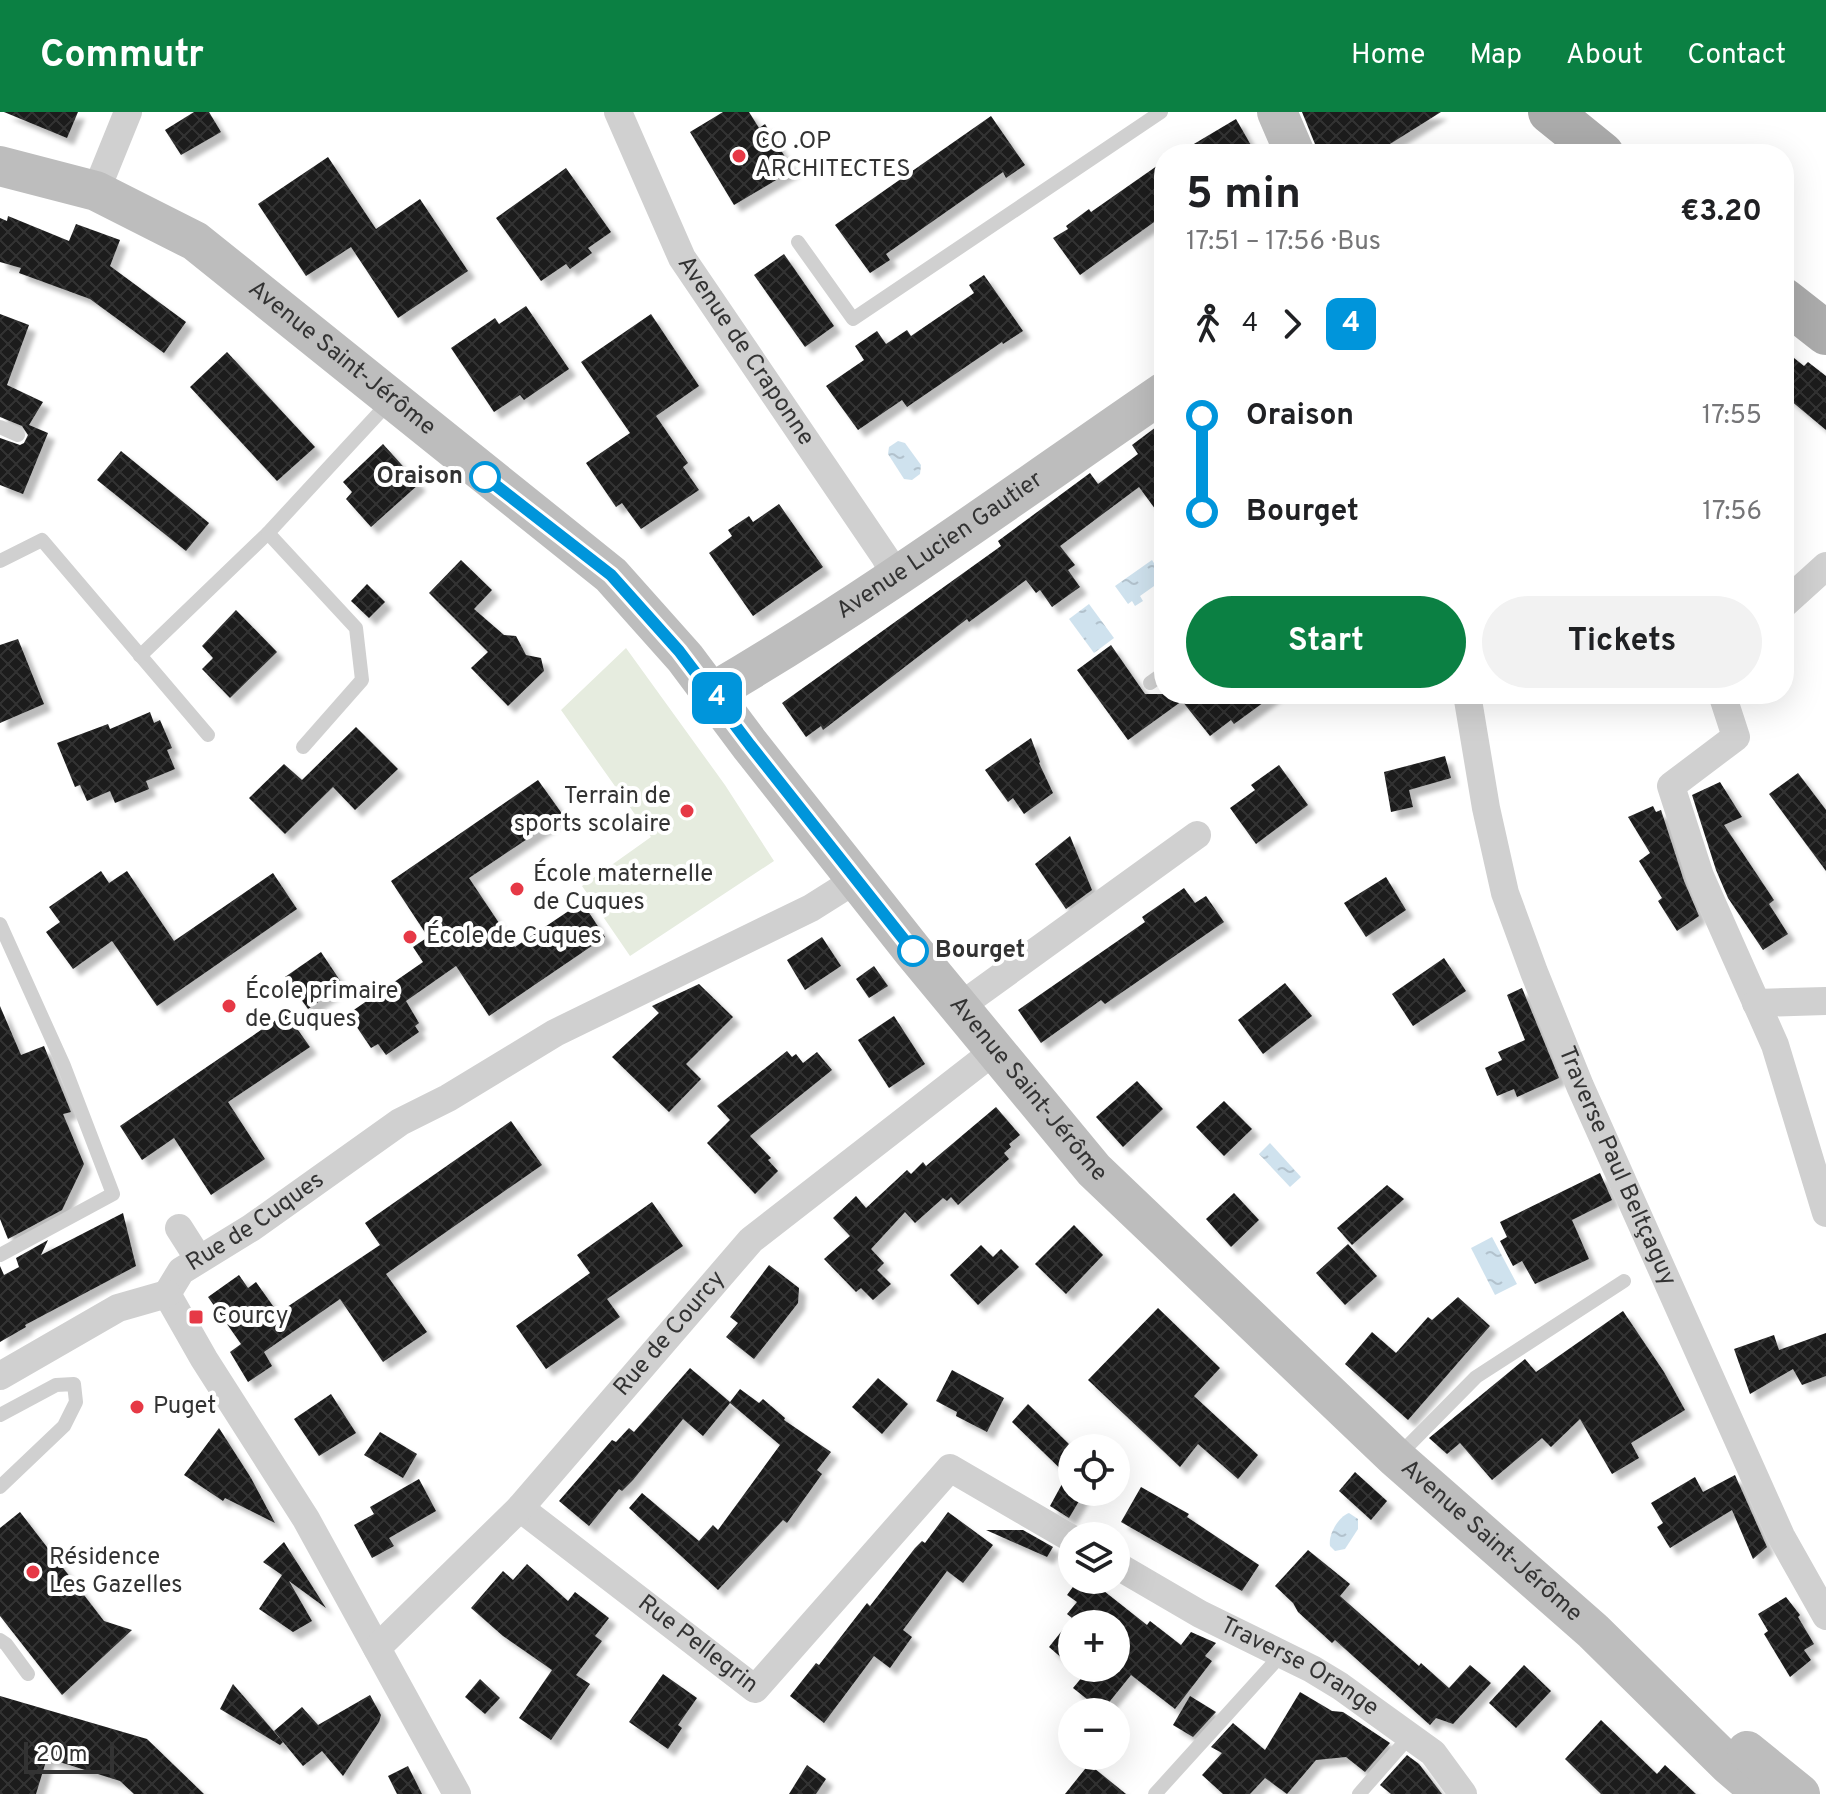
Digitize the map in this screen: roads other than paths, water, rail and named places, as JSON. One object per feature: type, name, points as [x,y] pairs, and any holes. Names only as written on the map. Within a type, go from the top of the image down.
[{"type":"main road","points":[[1553,113],[1590,144]]},
{"type":"main road","points":[[1794,308],[1826,333]]},
{"type":"street","points":[[96,191],[128,112]]},
{"type":"street","name":"Avenue de Craponne","points":[[618,112],[682,258],[896,577]]},
{"type":"street","points":[[1277,112],[1291,144]]},
{"type":"street","name":"Avenue Saint-Jérôme","points":[[0,166],[96,191],[195,241],[611,575],[713,692],[750,745],[993,1052],[1094,1170],[1396,1458],[1593,1631],[1800,1794]]},
{"type":"street","name":"Avenue Lucien Gautier","points":[[713,692],[792,646],[896,577],[1154,399]]},
{"type":"street","points":[[1794,595],[1826,566]]},
{"type":"street","name":"Traverse Paul Beltçaguy","points":[[1469,704],[1486,808],[1505,893],[1534,972],[1603,1139],[1767,1507],[1826,1616]]},
{"type":"street","points":[[1725,704],[1736,737],[1671,786],[1700,876],[1775,1045],[1826,1213]]},
{"type":"street","points":[[959,1007],[1197,835]]},
{"type":"street","name":"Rue de Cuques","points":[[457,1794],[306,1519],[204,1359],[167,1294],[181,1271],[190,1246],[251,1228],[400,1122],[448,1098],[555,1033],[811,908],[857,879]]},
{"type":"street","points":[[1756,1003],[1826,1001]]},
{"type":"street","name":"Rue de Courcy","points":[[377,1648],[520,1508],[751,1240],[993,1052]]},
{"type":"street","points":[[0,1376],[118,1308],[167,1294]]},
{"type":"street","name":"Rue Pellegrin","points":[[520,1508],[755,1689],[950,1468],[1058,1531]]},
{"type":"street","name":"Traverse Orange","points":[[1130,1573],[1200,1614],[1340,1686],[1433,1753],[1463,1794]]},
{"type":"street","name":"Avenue Saint-Jérôme","points":[[1593,1631],[1729,1765],[1763,1794]]},
{"type":"lane","points":[[798,242],[853,319],[1161,112]]},
{"type":"lane","points":[[140,656],[268,533],[391,400]]},
{"type":"lane","points":[[0,427],[18,435]]},
{"type":"lane","points":[[268,533],[356,628],[362,680],[303,747]]},
{"type":"lane","points":[[0,561],[42,540],[208,735]]},
{"type":"lane","points":[[1150,683],[1154,680]]},
{"type":"lane","points":[[0,924],[64,1066],[113,1194],[0,1255]]},
{"type":"lane","points":[[1396,1458],[1476,1377],[1624,1281]]},
{"type":"lane","points":[[0,1415],[56,1385],[74,1384],[76,1402],[64,1426],[0,1487]]},
{"type":"lane","points":[[0,1640],[28,1674]]},
{"type":"lane","points":[[1155,1794],[1282,1654]]},
{"type":"lane","points":[[1359,1794],[1410,1736]]},
{"type":"water","points":[[898,441],[905,443],[921,465],[920,474],[912,480],[904,479],[888,454],[889,447]]},
{"type":"water","points":[[1152,560],[1154,586],[1140,596],[1143,601],[1135,606],[1132,601],[1128,604],[1115,586]]},
{"type":"water","points":[[1089,604],[1114,638],[1094,653],[1069,619]]},
{"type":"water","points":[[1270,1143],[1301,1177],[1290,1187],[1259,1154]]},
{"type":"water","points":[[1492,1237],[1517,1284],[1495,1295],[1471,1248]]},
{"type":"water","points":[[1349,1513],[1358,1519],[1358,1529],[1345,1549],[1335,1551],[1330,1546],[1332,1532],[1341,1518]]},
{"type":"place","name":"CO .OP ARCHITECTES","points":[[739,156]]},
{"type":"place","name":"Oraison","points":[[485,477]]},
{"type":"place","name":"Terrain de sports scolaire","points":[[687,811]]},
{"type":"place","name":"École maternelle de Cuques","points":[[517,889]]},
{"type":"place","name":"École de Cuques","points":[[410,937]]},
{"type":"place","name":"Bourget","points":[[913,951]]},
{"type":"place","name":"École primaire de Cuques","points":[[229,1006]]},
{"type":"place","name":"Courcy","points":[[196,1317]]},
{"type":"place","name":"Puget","points":[[137,1407]]},
{"type":"place","name":"Résidence Les Gazelles","points":[[33,1572]]}]
